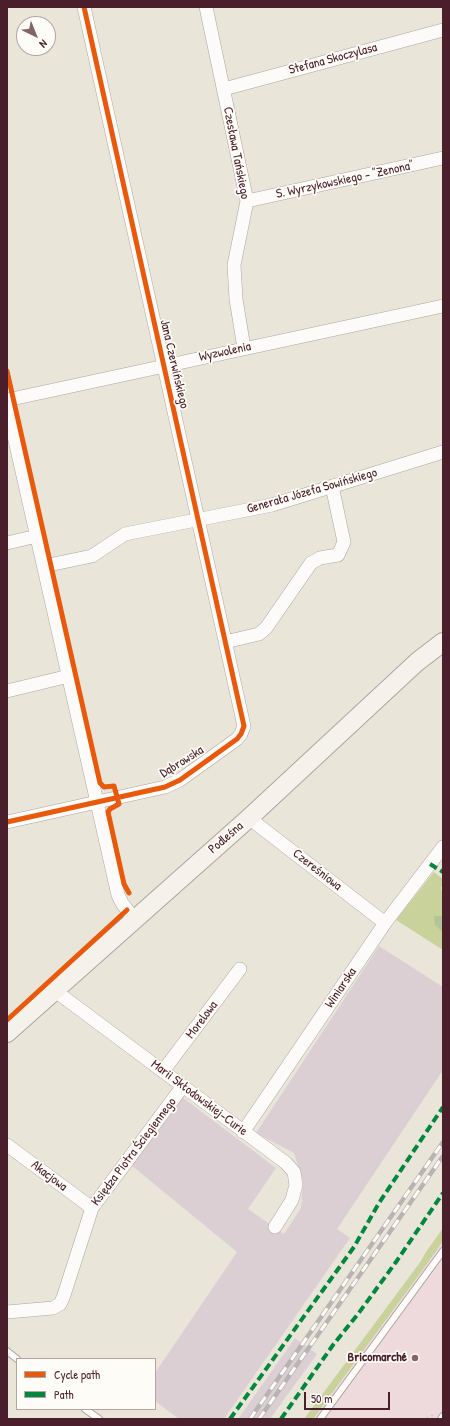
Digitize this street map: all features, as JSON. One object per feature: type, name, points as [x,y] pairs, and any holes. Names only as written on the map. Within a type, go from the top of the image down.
[{"type":"street","name":"Jana Czerwińskiego","points":[[84,7],[244,726]]},
{"type":"street","name":"Czesława Tańskiego","points":[[206,7],[247,201],[234,266],[236,300],[244,348]]},
{"type":"street","name":"Stefana Skoczylasa","points":[[224,89],[443,30]]},
{"type":"street","name":"S. Wyrzykowskiego - \"Zenona\"","points":[[247,201],[443,158]]},
{"type":"street","name":"Wyzwolenia","points":[[7,400],[443,306]]},
{"type":"street","points":[[7,405],[118,895],[134,919]]},
{"type":"street","name":"Generała Józefa Sowińskiego","points":[[44,566],[92,556],[125,534],[198,521],[272,505],[443,452]]},
{"type":"street","points":[[225,642],[259,634],[266,628],[311,563],[320,558],[338,555],[344,542],[332,486]]},
{"type":"street","points":[[7,543],[37,536]]},
{"type":"street","name":"Podleśna","points":[[7,1033],[249,818],[417,662],[443,642]]},
{"type":"street","points":[[7,690],[69,676]]},
{"type":"street","name":"Dąbrowska","points":[[7,822],[165,787],[180,780],[237,739],[244,726]]},
{"type":"street","name":"Czereśniowa","points":[[249,818],[385,923]]},
{"type":"street","name":"Winiarska","points":[[244,1132],[385,923],[443,848]]},
{"type":"street","name":"Morelowa","points":[[164,1071],[240,969]]},
{"type":"street","name":"Marii Skłodowskiej-Curie","points":[[54,990],[286,1163],[294,1172],[296,1185],[292,1200],[275,1227]]},
{"type":"street","name":"Księdza Piotra Ściegiennego","points":[[7,1312],[54,1308],[60,1304],[92,1208],[183,1086]]},
{"type":"street","name":"Akacjowa","points":[[7,1145],[92,1208]]},
{"type":"lane","points":[[320,1419],[443,1251]]},
{"type":"lane","points":[[7,1351],[16,1358]]},
{"type":"lane","points":[[86,1410],[99,1419]]},
{"type":"shaded area","points":[[379,946],[443,987],[443,1070],[337,1229],[350,1238],[224,1419],[179,1419],[156,1402],[156,1372],[237,1252],[131,1165],[182,1097],[276,1168],[248,1209],[284,1234],[301,1208],[303,1181],[294,1153],[256,1133]]},
{"type":"shaded area","points":[[443,1228],[443,1419],[304,1419],[421,1261]]},
{"type":"shaded area","points":[[295,1338],[317,1354],[270,1419],[238,1419]]},
{"type":"green space","points":[[434,872],[443,879],[443,885],[441,887],[443,897],[443,917],[434,917],[443,932],[443,950],[396,920]]},
{"type":"green space","points":[[434,916],[443,917],[443,932],[435,925]]},
{"type":"green space","points":[[443,1228],[443,1241],[424,1268],[313,1419],[304,1419],[421,1261]]},
{"type":"railway","points":[[250,1419],[443,1142]]},
{"type":"railway","points":[[259,1419],[443,1156]]},
{"type":"marked path","points":[[430,864],[443,872]]},
{"type":"marked path","points":[[230,1419],[354,1247],[379,1203],[443,1107]]},
{"type":"marked path","points":[[281,1419],[333,1345],[396,1262],[443,1193]]},
{"type":"cycle path","points":[[7,822],[165,787],[180,780],[237,739],[244,726],[84,7]]},
{"type":"cycle path","points":[[7,371],[100,783],[104,787],[114,786],[119,804],[110,809],[108,812],[124,884],[129,893]]},
{"type":"cycle path","points":[[7,1020],[127,910]]},
{"type":"place","name":"Bricomarché","points":[[415,1358]]}]
